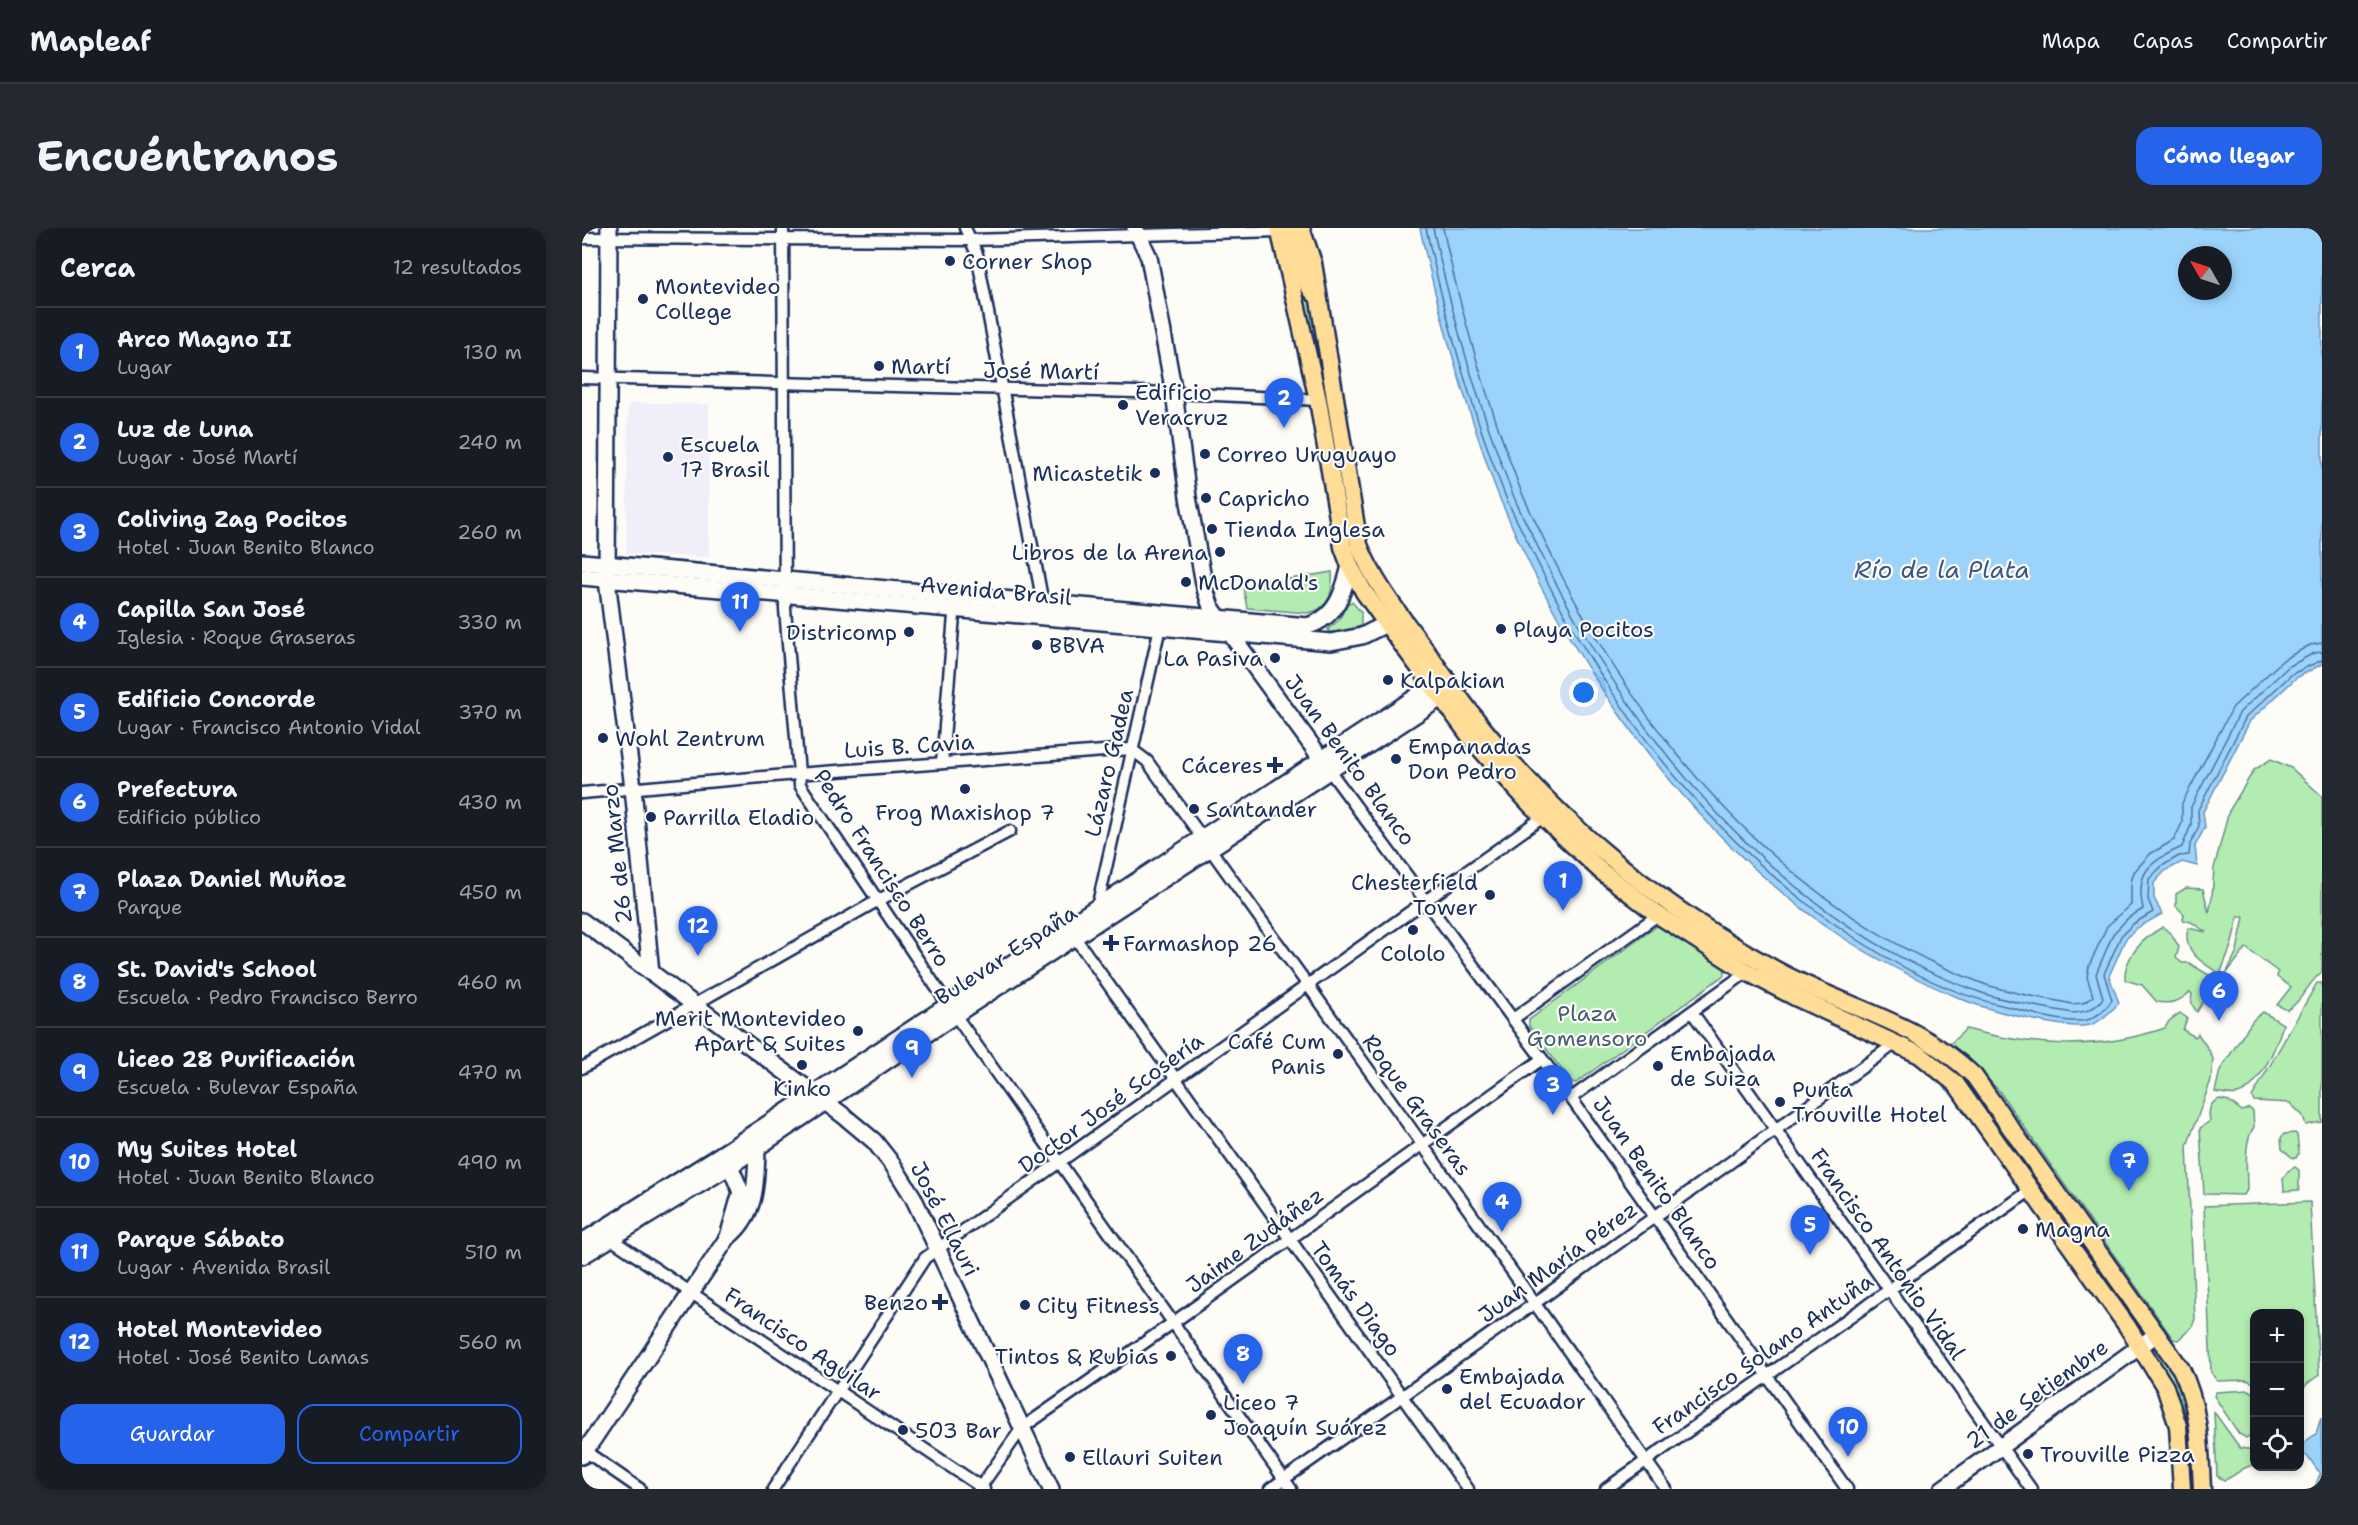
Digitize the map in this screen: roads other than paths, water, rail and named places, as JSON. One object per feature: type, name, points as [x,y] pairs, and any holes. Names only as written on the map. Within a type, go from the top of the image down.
[{"type":"main road","points":[[1301,228],[1313,262],[1359,545],[1394,620],[1475,743],[1543,817],[1601,871],[1658,915],[1747,972],[1795,998],[1896,1043],[1930,1061],[1956,1084],[2141,1347],[2165,1387],[2176,1415],[2182,1489]]},
{"type":"main road","points":[[1279,229],[1292,236],[1306,283],[1319,298]]},
{"type":"main road","points":[[1279,229],[1318,400],[1343,547],[1364,592],[1394,620]]},
{"type":"main road","points":[[1442,692],[1487,733],[1544,795],[1612,858],[1653,891],[1748,955],[1810,987],[1922,1035],[1959,1062],[1983,1086],[2181,1369],[2194,1404],[2199,1430],[2202,1489]]},
{"type":"main road","points":[[2031,1190],[2039,1190],[2047,1194],[2101,1270],[2124,1287]]},
{"type":"street","points":[[965,228],[977,255],[1042,601],[1047,617]]},
{"type":"street","points":[[582,238],[609,233],[784,234],[970,240],[1137,232],[1279,229]]},
{"type":"street","name":"Juan Benito Blanco","points":[[1137,232],[1149,257],[1174,393],[1188,497],[1205,589],[1217,618],[1571,1098],[1847,1489]]},
{"type":"street","name":"26 de Marzo","points":[[609,233],[607,580],[633,788],[651,973]]},
{"type":"street","name":"Pedro Francisco Berro","points":[[784,234],[785,596],[797,774],[800,785],[951,1010],[1291,1489]]},
{"type":"street","name":"José Martí","points":[[582,378],[1174,393],[1318,400]]},
{"type":"street","name":"Avenida Brasil","points":[[582,562],[785,580],[955,602],[1047,617],[1230,635],[1331,642],[1362,636],[1394,620]]},
{"type":"street","name":"Avenida Brasil","points":[[582,578],[785,596],[955,602],[1042,601],[1298,626],[1315,624],[1328,617],[1338,605],[1350,566]]},
{"type":"street","points":[[942,763],[955,602]]},
{"type":"street","name":"Lázaro Gadea","points":[[1096,908],[1160,627]]},
{"type":"street","name":"Bulevar España","points":[[582,1256],[607,1233],[813,1093],[951,1010],[1325,765],[1442,692]]},
{"type":"street","name":"Luis B. Cavia","points":[[582,793],[1131,749]]},
{"type":"street","name":"Roque Graseras","points":[[1131,749],[1147,761],[1666,1489]]},
{"type":"street","name":"Doctor José Scosería","points":[[773,1489],[925,1258],[1543,817]]},
{"type":"street","points":[[582,1068],[877,901],[1010,831]]},
{"type":"street","name":"Bulevar España","points":[[1071,931],[1096,908],[1205,844]]},
{"type":"street","points":[[1513,1019],[1658,915]]},
{"type":"street","name":"José Ellauri","points":[[582,921],[874,1141],[913,1197],[1051,1489]]},
{"type":"street","name":"Tomás Diago","points":[[1071,931],[1468,1489]]},
{"type":"street","points":[[1571,1098],[1747,972]]},
{"type":"street","name":"Bulevar España","points":[[582,1242],[607,1233],[730,1166],[826,1103],[951,1010]]},
{"type":"street","name":"Francisco Antonio Vidal","points":[[1692,1012],[2031,1489]]},
{"type":"street","name":"Juan María Pérez","points":[[1270,1489],[1535,1303],[1896,1043]]},
{"type":"street","name":"Jaime Zudáñez","points":[[981,1488],[1022,1428],[1174,1323],[1542,1059]]},
{"type":"street","points":[[728,1237],[741,1192],[730,1166],[731,1148]]},
{"type":"street","points":[[640,1489],[583,1452],[728,1237],[744,1222],[755,1186],[757,1148]]},
{"type":"street","name":"Francisco Solano Antuña","points":[[1606,1489],[2031,1190]]},
{"type":"street","name":"Francisco Aguilar","points":[[607,1233],[690,1293],[981,1488]]},
{"type":"street","name":"21 de Setiembre","points":[[1942,1489],[2157,1334]]},
{"type":"water","name":"Río de la Plata","points":[[1420,228],[2322,228],[2322,664],[2296,678],[2250,721],[2203,812],[2205,827],[2195,846],[2197,866],[2182,862],[2165,871],[2154,883],[2154,898],[2162,914],[2137,928],[2125,940],[2109,976],[2119,1003],[2107,1015],[2093,1024],[2067,1025],[2029,1019],[1964,1000],[1898,970],[1836,933],[1781,892],[1729,845],[1681,793],[1636,738],[1595,679],[1558,618],[1526,556],[1498,494],[1460,383]]},
{"type":"water","points":[[2321,1417],[2322,1489],[2314,1489],[2320,1474],[2304,1454],[2304,1442],[2316,1434]]},
{"type":"place","name":"Corner Shop","points":[[950,261]]},
{"type":"place","name":"Montevideo College","points":[[643,299]]},
{"type":"place","name":"Martí","points":[[879,366]]},
{"type":"place","name":"Edificio Veracruz","points":[[1123,405]]},
{"type":"place","name":"Luz de Luna","points":[[1284,428]]},
{"type":"place","name":"Correo Uruguayo","points":[[1205,454]]},
{"type":"place","name":"Escuela 17 Brasil","points":[[668,457]]},
{"type":"place","name":"Micastetik","points":[[1155,473]]},
{"type":"place","name":"Capricho","points":[[1206,498]]},
{"type":"place","name":"Tienda Inglesa","points":[[1212,529]]},
{"type":"place","name":"Libros de la Arena","points":[[1220,552]]},
{"type":"place","name":"McDonald's","points":[[1186,582]]},
{"type":"place","name":"Playa Pocitos","points":[[1501,629]]},
{"type":"place","name":"Parque Sábato","points":[[740,632]]},
{"type":"place","name":"Districomp","points":[[909,632]]},
{"type":"place","name":"BBVA","points":[[1037,645]]},
{"type":"place","name":"La Pasiva","points":[[1275,658]]},
{"type":"place","name":"Kalpakian","points":[[1388,680]]},
{"type":"place","name":"Wohl Zentrum","points":[[603,738]]},
{"type":"place","name":"Empanadas Don Pedro","points":[[1396,759]]},
{"type":"place","name":"Cáceres","points":[[1275,765]]},
{"type":"place","name":"Frog Maxishop 7","points":[[965,789]]},
{"type":"place","name":"Santander","points":[[1194,809]]},
{"type":"place","name":"Parrilla Eladio","points":[[651,817]]},
{"type":"place","name":"Chesterfield Tower","points":[[1490,895]]},
{"type":"place","name":"Arco Magno II","points":[[1563,911]]},
{"type":"place","name":"Cololo","points":[[1413,930]]},
{"type":"place","name":"Farmashop 26","points":[[1111,943]]},
{"type":"place","name":"Hotel Montevideo","points":[[698,956]]},
{"type":"place","name":"Prefectura","points":[[2219,1021]]},
{"type":"place","name":"Merit Montevideo Apart & Suites","points":[[858,1031]]},
{"type":"place","name":"Café Cum Panis","points":[[1338,1054]]},
{"type":"place","name":"Kinko","points":[[802,1065]]},
{"type":"place","name":"Embajada de Suiza","points":[[1658,1066]]},
{"type":"place","name":"Liceo 28 Purificación","points":[[912,1078]]},
{"type":"place","name":"Punta Trouville Hotel","points":[[1780,1102]]},
{"type":"place","name":"Coliving Zag Pocitos","points":[[1553,1115]]},
{"type":"place","name":"Plaza Daniel Muñoz","points":[[2129,1191]]},
{"type":"place","name":"Magna","points":[[2023,1229]]},
{"type":"place","name":"Capilla San José","points":[[1502,1232]]},
{"type":"place","name":"Edificio Concorde","points":[[1810,1255]]},
{"type":"place","name":"Benzo","points":[[940,1302]]},
{"type":"place","name":"City Fitness","points":[[1025,1305]]},
{"type":"place","name":"Tintos & Rubias","points":[[1171,1356]]},
{"type":"place","name":"St. David's School","points":[[1243,1384]]},
{"type":"place","name":"Embajada del Ecuador","points":[[1447,1389]]},
{"type":"place","name":"Liceo 7 Joaquín Suárez","points":[[1211,1415]]},
{"type":"place","name":"503 Bar","points":[[903,1430]]},
{"type":"place","name":"Trouville Pizza","points":[[2028,1454]]},
{"type":"place","name":"Ellauri Suiten","points":[[1070,1457]]},
{"type":"place","name":"My Suites Hotel","points":[[1848,1457]]},
{"type":"park label","name":"Plaza Gomensoro","points":[[1587,1026]]}]
